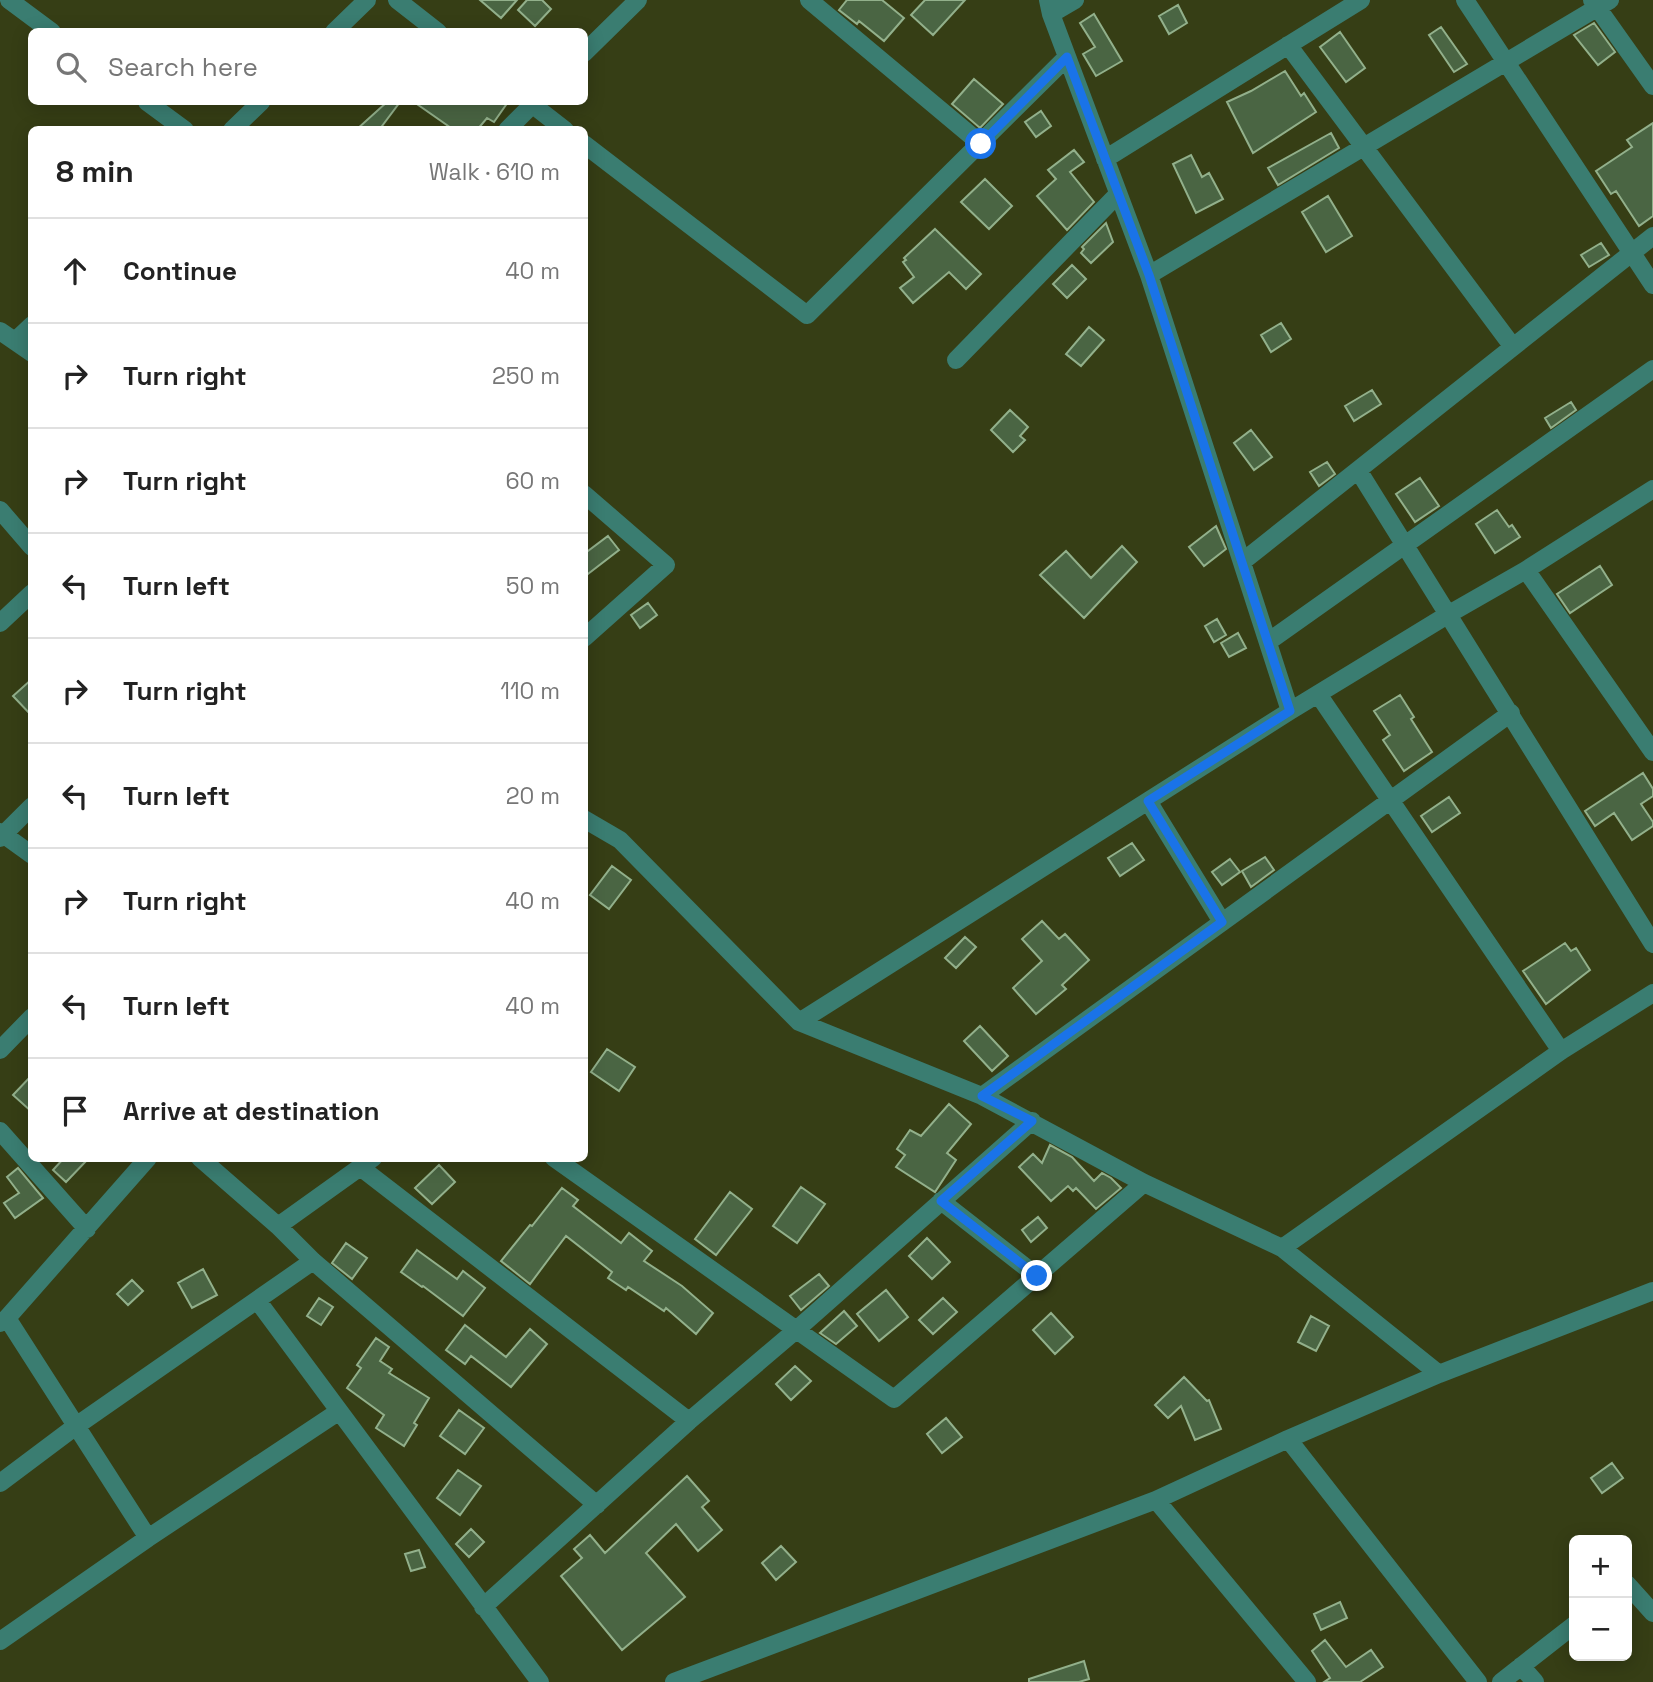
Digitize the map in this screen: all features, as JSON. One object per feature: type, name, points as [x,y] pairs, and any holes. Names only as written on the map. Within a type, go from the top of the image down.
[{"type":"street","points":[[338,28],[367,0]]},
{"type":"street","points":[[397,0],[433,28]]},
{"type":"street","points":[[588,49],[638,0]]},
{"type":"street","points":[[809,0],[981,144]]},
{"type":"street","points":[[1075,0],[1050,7],[1149,275],[1290,711]]},
{"type":"street","points":[[1105,159],[1361,0]]},
{"type":"street","points":[[1465,0],[1653,285]]},
{"type":"street","points":[[1149,275],[1600,3],[1653,86]]},
{"type":"street","points":[[8,4],[46,28]]},
{"type":"street","points":[[1288,45],[1513,347]]},
{"type":"street","points":[[588,147],[807,315],[1067,57]]},
{"type":"street","points":[[151,105],[180,126]]},
{"type":"street","points":[[237,126],[258,105]]},
{"type":"street","points":[[511,126],[529,105]]},
{"type":"street","points":[[536,105],[560,126]]},
{"type":"street","points":[[956,360],[1118,194]]},
{"type":"street","points":[[1242,562],[1653,236]]},
{"type":"street","points":[[8,336],[28,327]]},
{"type":"street","points":[[8,336],[28,350]]},
{"type":"street","points":[[1269,642],[1653,369]]},
{"type":"street","points":[[1358,470],[1653,944]]},
{"type":"street","points":[[799,1022],[1290,711],[1652,493]]},
{"type":"street","points":[[588,497],[666,565],[588,634]]},
{"type":"street","points":[[0,510],[28,542]]},
{"type":"street","points":[[1526,570],[1653,752]]},
{"type":"street","points":[[0,623],[28,597]]},
{"type":"street","points":[[1318,694],[1561,1051]]},
{"type":"street","points":[[982,1096],[1511,713]]},
{"type":"street","points":[[1148,801],[1222,922]]},
{"type":"street","points":[[28,810],[1,835],[28,852]]},
{"type":"street","points":[[588,821],[620,839],[799,1022],[982,1096],[1144,1183],[1282,1248],[1438,1374]]},
{"type":"street","points":[[1282,1248],[1561,1051],[1653,993]]},
{"type":"street","points":[[0,1050],[28,1021]]},
{"type":"street","points":[[483,1607],[689,1421],[1032,1121]]},
{"type":"street","points":[[0,1131],[87,1229]]},
{"type":"street","points":[[145,1162],[3,1321],[76,1426],[148,1538]]},
{"type":"street","points":[[205,1162],[278,1226],[313,1261],[597,1505]]},
{"type":"street","points":[[560,1162],[894,1399],[1144,1183]]},
{"type":"street","points":[[278,1226],[367,1163],[689,1421]]},
{"type":"street","points":[[941,1201],[1037,1276]]},
{"type":"street","points":[[0,1483],[76,1426],[313,1261]]},
{"type":"street","points":[[674,1682],[1156,1500],[1438,1374],[1653,1291]]},
{"type":"street","points":[[257,1300],[540,1682]]},
{"type":"street","points":[[0,1641],[148,1538],[338,1412]]},
{"type":"street","points":[[1288,1439],[1478,1682]]},
{"type":"street","points":[[1156,1500],[1307,1682]]},
{"type":"street","points":[[1632,1590],[1653,1613]]},
{"type":"street","points":[[1501,1682],[1569,1629]]},
{"type":"street","points":[[1521,1666],[1535,1682]]},
{"type":"building","points":[[480,0],[517,0],[501,18]]},
{"type":"building","points":[[527,0],[542,0],[551,9],[535,26],[518,10]]},
{"type":"building","points":[[847,0],[882,0],[904,18],[884,41],[859,21],[857,24],[839,10]]},
{"type":"building","points":[[925,0],[965,0],[933,35],[911,15]]},
{"type":"building","points":[[1178,5],[1187,23],[1169,34],[1159,16]]},
{"type":"building","points":[[1094,14],[1122,61],[1096,76],[1083,54],[1095,47],[1080,23]]},
{"type":"building","points":[[1594,23],[1615,52],[1598,65],[1574,35]]},
{"type":"building","points":[[1441,27],[1467,64],[1454,72],[1429,35]]},
{"type":"building","points":[[1340,32],[1365,68],[1346,82],[1320,47]]},
{"type":"building","points":[[1285,71],[1301,96],[1304,93],[1316,112],[1253,153],[1227,102]]},
{"type":"building","points":[[974,79],[1003,104],[980,128],[952,104]]},
{"type":"building","points":[[384,105],[398,105],[382,126],[360,126]]},
{"type":"building","points":[[418,105],[506,105],[494,122],[487,118],[480,126],[448,126]]},
{"type":"building","points":[[1041,111],[1051,126],[1036,137],[1025,122]]},
{"type":"building","points":[[1653,123],[1653,216],[1639,226],[1616,191],[1611,194],[1596,171],[1632,147],[1627,140]]},
{"type":"building","points":[[1331,133],[1339,148],[1278,185],[1268,168]]},
{"type":"building","points":[[1074,150],[1084,162],[1070,172],[1094,202],[1067,230],[1037,196],[1056,179],[1048,170]]},
{"type":"building","points":[[1191,155],[1202,177],[1209,173],[1223,199],[1196,213],[1173,164]]},
{"type":"building","points":[[985,179],[1012,206],[989,229],[961,202]]},
{"type":"building","points":[[1328,196],[1352,236],[1326,252],[1302,212]]},
{"type":"building","points":[[1106,223],[1113,242],[1091,263],[1081,253],[1084,249],[1082,247]]},
{"type":"building","points":[[935,229],[981,274],[966,289],[949,272],[913,303],[900,288],[914,277],[903,262],[906,260],[904,258]]},
{"type":"building","points":[[1601,243],[1609,255],[1589,267],[1581,255]]},
{"type":"building","points":[[1072,265],[1086,279],[1067,298],[1053,284]]},
{"type":"building","points":[[1281,323],[1291,339],[1271,352],[1261,335]]},
{"type":"building","points":[[1089,327],[1104,340],[1081,366],[1066,354]]},
{"type":"building","points":[[1372,390],[1381,404],[1354,421],[1345,406]]},
{"type":"building","points":[[1571,402],[1576,410],[1551,428],[1545,418]]},
{"type":"building","points":[[1010,410],[1028,427],[1020,436],[1025,440],[1013,452],[991,430]]},
{"type":"building","points":[[1251,430],[1272,457],[1254,470],[1234,443]]},
{"type":"building","points":[[1327,462],[1335,474],[1319,486],[1310,472]]},
{"type":"building","points":[[1420,478],[1439,506],[1415,522],[1396,494]]},
{"type":"building","points":[[1497,510],[1520,537],[1495,553],[1476,524]]},
{"type":"building","points":[[1216,526],[1226,549],[1204,566],[1189,547]]},
{"type":"building","points":[[608,536],[619,550],[588,574],[588,551]]},
{"type":"building","points":[[1122,546],[1137,562],[1084,618],[1040,575],[1066,551],[1091,578]]},
{"type":"building","points":[[1600,566],[1612,585],[1570,613],[1557,594]]},
{"type":"building","points":[[648,603],[657,615],[640,628],[631,615]]},
{"type":"building","points":[[1217,619],[1226,635],[1214,642],[1205,626]]},
{"type":"building","points":[[1238,633],[1246,648],[1229,657],[1221,643]]},
{"type":"building","points":[[28,683],[28,712],[13,696]]},
{"type":"building","points":[[1400,695],[1414,717],[1411,719],[1432,752],[1404,771],[1383,740],[1390,735],[1374,711]]},
{"type":"building","points":[[1643,773],[1653,789],[1653,796],[1641,804],[1653,826],[1632,840],[1614,813],[1595,826],[1585,811]]},
{"type":"building","points":[[1449,797],[1460,813],[1432,832],[1421,816]]},
{"type":"building","points":[[1132,843],[1144,860],[1120,876],[1108,858]]},
{"type":"building","points":[[1265,857],[1274,870],[1251,887],[1242,871]]},
{"type":"building","points":[[1230,859],[1240,872],[1222,885],[1212,872]]},
{"type":"building","points":[[612,866],[631,880],[609,909],[590,895]]},
{"type":"building","points":[[1042,921],[1059,939],[1065,934],[1089,960],[1062,985],[1066,989],[1036,1014],[1013,988],[1042,961],[1022,939]]},
{"type":"building","points":[[965,937],[976,947],[956,968],[945,958]]},
{"type":"building","points":[[1565,943],[1571,951],[1576,948],[1590,970],[1546,1004],[1523,971]]},
{"type":"building","points":[[980,1026],[1008,1056],[992,1071],[964,1041]]},
{"type":"building","points":[[607,1049],[635,1067],[619,1091],[591,1072]]},
{"type":"building","points":[[28,1079],[28,1108],[13,1095]]},
{"type":"building","points":[[949,1104],[971,1124],[947,1153],[956,1160],[935,1192],[896,1167],[905,1155],[897,1149],[910,1130],[921,1136]]},
{"type":"building","points":[[1050,1145],[1072,1157],[1094,1181],[1102,1173],[1121,1188],[1096,1209],[1076,1188],[1073,1191],[1068,1186],[1051,1201],[1019,1167],[1033,1154],[1042,1163]]},
{"type":"building","points":[[60,1162],[85,1162],[66,1182],[53,1170]]},
{"type":"building","points":[[439,1165],[455,1182],[432,1204],[415,1188]]},
{"type":"building","points":[[18,1168],[43,1198],[15,1218],[4,1203],[19,1193],[7,1177]]},
{"type":"building","points":[[801,1187],[825,1204],[797,1243],[773,1226]]},
{"type":"building","points":[[562,1188],[578,1200],[573,1206],[621,1243],[629,1233],[652,1251],[644,1261],[682,1286],[713,1313],[696,1334],[666,1308],[664,1311],[628,1287],[626,1290],[608,1278],[612,1272],[566,1236],[530,1284],[501,1261]]},
{"type":"building","points":[[730,1192],[752,1209],[716,1255],[695,1239]]},
{"type":"building","points":[[1038,1217],[1047,1228],[1031,1242],[1022,1230]]},
{"type":"building","points":[[927,1238],[950,1262],[932,1279],[909,1256]]},
{"type":"building","points":[[346,1243],[367,1258],[352,1279],[332,1263]]},
{"type":"building","points":[[417,1250],[457,1279],[463,1271],[485,1288],[463,1316],[401,1272]]},
{"type":"building","points":[[203,1269],[217,1295],[192,1308],[178,1283]]},
{"type":"building","points":[[819,1274],[829,1286],[801,1310],[790,1296]]},
{"type":"building","points":[[132,1280],[143,1291],[128,1305],[117,1294]]},
{"type":"building","points":[[886,1290],[908,1317],[879,1341],[857,1314]]},
{"type":"building","points":[[319,1298],[333,1307],[321,1325],[307,1316]]},
{"type":"building","points":[[943,1298],[957,1312],[933,1334],[919,1320]]},
{"type":"building","points":[[844,1311],[857,1326],[836,1344],[820,1333]]},
{"type":"building","points":[[1051,1313],[1073,1337],[1055,1354],[1033,1330]]},
{"type":"building","points":[[1311,1316],[1329,1326],[1316,1351],[1298,1342]]},
{"type":"building","points":[[465,1325],[506,1357],[530,1329],[547,1344],[511,1387],[471,1356],[465,1364],[446,1350]]},
{"type":"building","points":[[376,1338],[389,1347],[380,1361],[392,1369],[389,1373],[429,1398],[404,1446],[376,1428],[384,1415],[347,1388],[361,1368],[357,1365]]},
{"type":"building","points":[[795,1366],[811,1381],[791,1400],[776,1384]]},
{"type":"building","points":[[1184,1377],[1209,1400],[1221,1429],[1195,1440],[1181,1406],[1168,1418],[1155,1405]]},
{"type":"building","points":[[459,1410],[484,1428],[465,1454],[440,1436]]},
{"type":"building","points":[[946,1418],[962,1437],[942,1453],[927,1434]]},
{"type":"building","points":[[1612,1463],[1623,1478],[1602,1493],[1591,1478]]},
{"type":"building","points":[[458,1470],[481,1486],[460,1515],[437,1498]]},
{"type":"building","points":[[687,1476],[709,1501],[702,1507],[722,1530],[698,1551],[676,1524],[646,1553],[685,1597],[622,1650],[561,1576],[582,1558],[574,1549],[590,1535],[605,1553]]},
{"type":"building","points":[[471,1529],[484,1542],[469,1557],[456,1544]]},
{"type":"building","points":[[781,1546],[796,1562],[776,1580],[762,1563]]},
{"type":"building","points":[[419,1550],[425,1567],[411,1571],[405,1554]]},
{"type":"building","points":[[1340,1602],[1347,1618],[1321,1630],[1314,1614]]},
{"type":"building","points":[[1325,1640],[1346,1667],[1371,1650],[1383,1667],[1360,1682],[1324,1682],[1330,1678],[1312,1651]]},
{"type":"building","points":[[1084,1661],[1089,1679],[1079,1682],[1029,1682],[1029,1679]]},
{"type":"route","points":[[981,144],[1067,57],[1149,275],[1290,711],[1148,801],[1222,922],[982,1096],[1032,1121],[941,1201],[1037,1276]]}]
